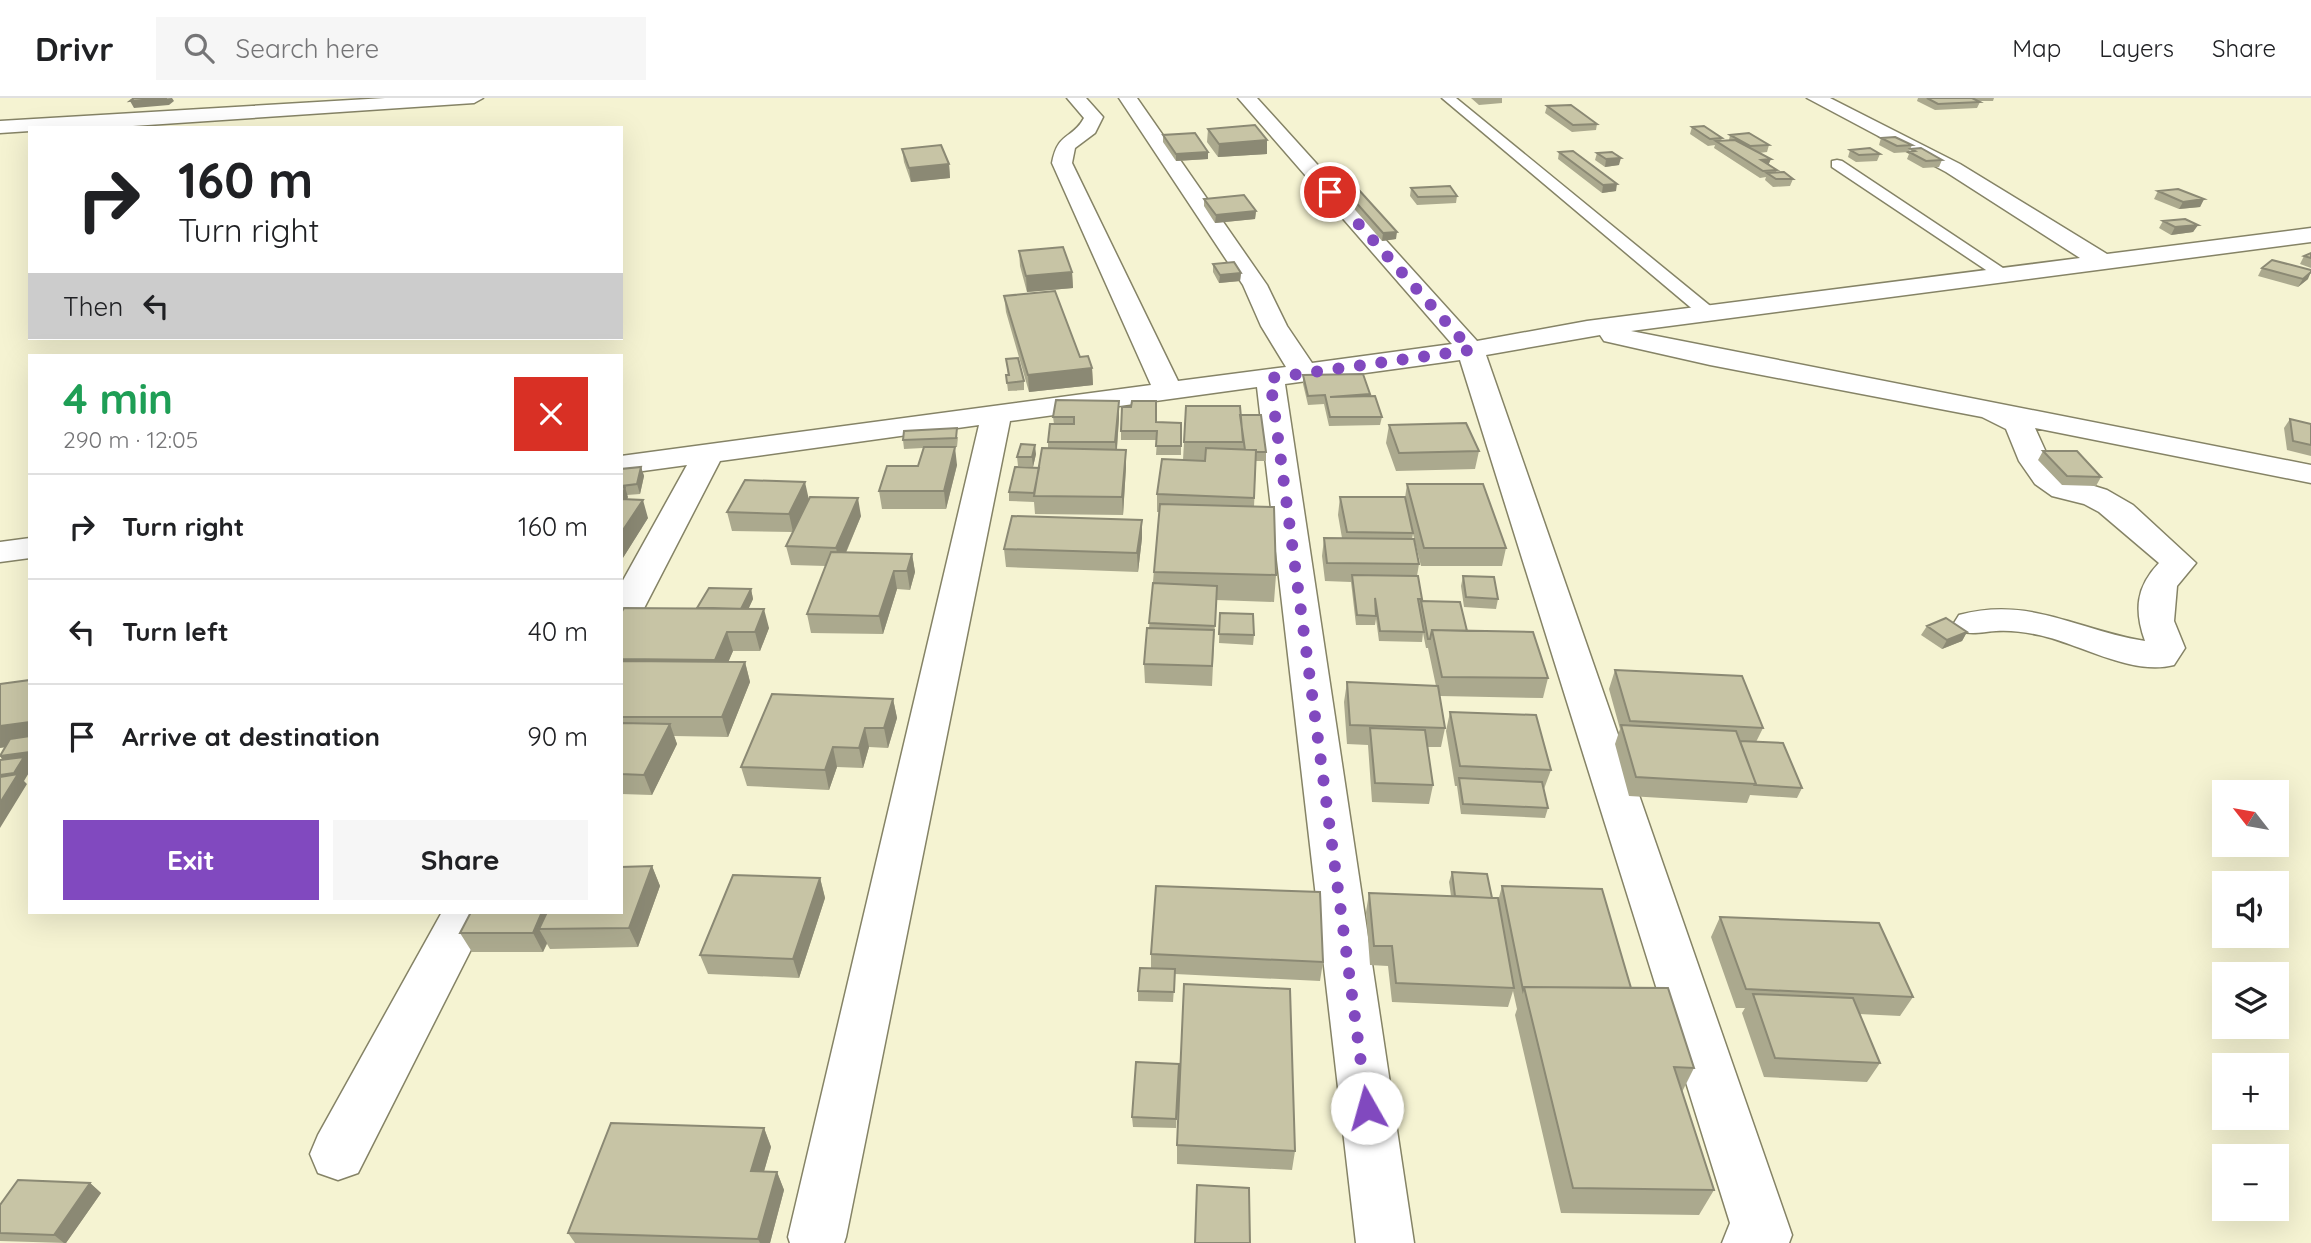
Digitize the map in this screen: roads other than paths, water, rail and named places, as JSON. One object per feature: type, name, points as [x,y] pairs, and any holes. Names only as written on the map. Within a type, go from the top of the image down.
[{"type":"street","points":[[208,115],[219,98]]},
{"type":"street","points":[[0,127],[474,98]]},
{"type":"street","points":[[1076,98],[1094,117],[1088,129],[1065,146],[1062,163],[1168,391]]},
{"type":"street","points":[[1128,98],[1255,285],[1274,326],[1287,375],[1385,1243]]},
{"type":"street","points":[[1247,98],[1471,350],[1763,1234],[1751,1243]]},
{"type":"street","points":[[1816,98],[1953,168],[2103,262]]},
{"type":"street","points":[[87,126],[106,121]]},
{"type":"street","points":[[623,465],[1471,350],[1587,329],[2311,235]]},
{"type":"street","points":[[1587,329],[1710,357],[2311,474]]},
{"type":"street","points":[[1972,623],[1991,618],[2021,620],[2076,632],[2143,654],[2161,656],[2166,648],[2156,621],[2159,584],[2179,563],[2126,515],[2099,498],[2063,489],[2055,484],[2030,457],[2019,424],[1987,409]]},
{"type":"street","points":[[817,1237],[997,413]]},
{"type":"street","points":[[623,614],[709,453]]},
{"type":"street","points":[[2265,464],[2311,499]]},
{"type":"street","points":[[338,1154],[465,914]]},
{"type":"lane","points":[[1448,98],[1708,313]]},
{"type":"lane","points":[[1837,164],[2004,274]]}]
